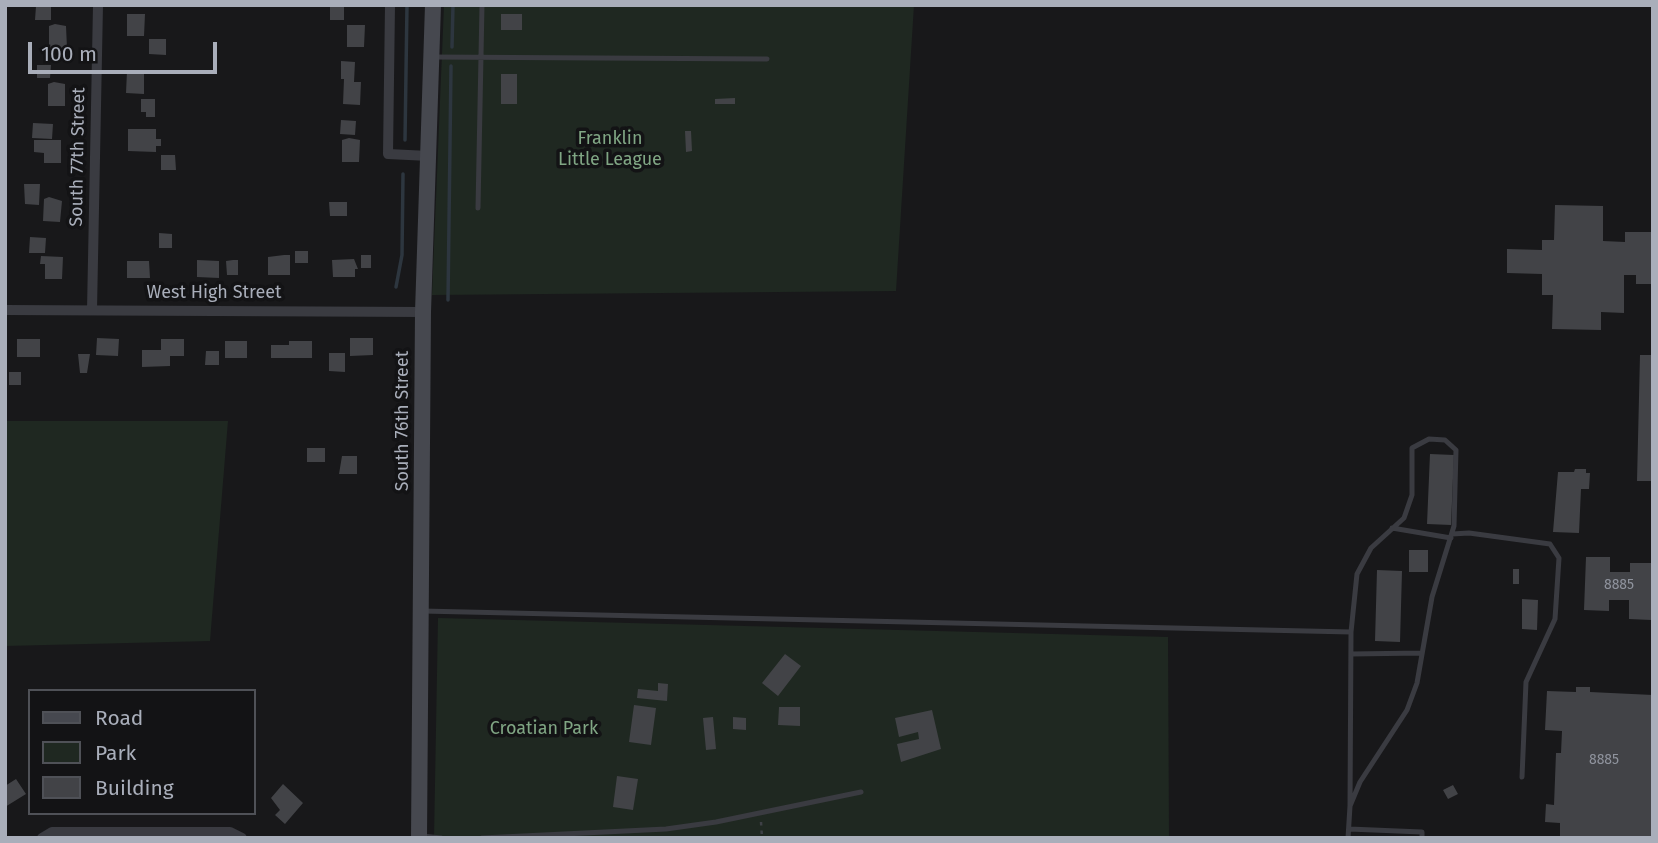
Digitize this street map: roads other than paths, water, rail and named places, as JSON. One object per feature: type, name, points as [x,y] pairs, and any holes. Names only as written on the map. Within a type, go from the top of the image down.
[{"type":"main road","name":"South 76th Street","points":[[419,837],[423,312],[433,5]]},
{"type":"street","name":"South 77th Street","points":[[92,310],[98,5]]},
{"type":"street","points":[[390,5],[388,154],[429,156]]},
{"type":"street","name":"West High Street","points":[[5,310],[423,312]]},
{"type":"street","points":[[42,838],[52,832],[230,832],[242,838]]},
{"type":"lane","points":[[478,208],[482,5]]},
{"type":"lane","points":[[432,57],[766,59]]},
{"type":"lane","points":[[1348,838],[1351,632],[1357,574],[1371,548],[1404,518],[1412,495],[1412,449],[1429,439],[1445,440],[1456,450],[1451,536],[1432,597],[1417,683],[1407,710],[1360,782],[1350,806]]},
{"type":"lane","points":[[1392,528],[1451,536],[1469,533],[1550,544],[1559,558],[1555,620],[1526,682],[1522,777]]},
{"type":"lane","points":[[420,611],[1351,632]]},
{"type":"lane","points":[[1351,654],[1422,653]]},
{"type":"lane","points":[[482,838],[666,829],[862,792]]},
{"type":"lane","points":[[1349,829],[1388,834],[1422,832],[1422,838]]},
{"type":"lane","points":[[419,837],[442,838]]},
{"type":"waterway","points":[[405,140],[407,5]]},
{"type":"waterway","points":[[452,47],[453,5]]},
{"type":"waterway","points":[[448,300],[451,66]]},
{"type":"waterway","points":[[396,287],[402,255],[403,174]]},
{"type":"park label","name":"Franklin Little League","points":[[610,149]]},
{"type":"park label","name":"Croatian Park","points":[[544,729]]}]
